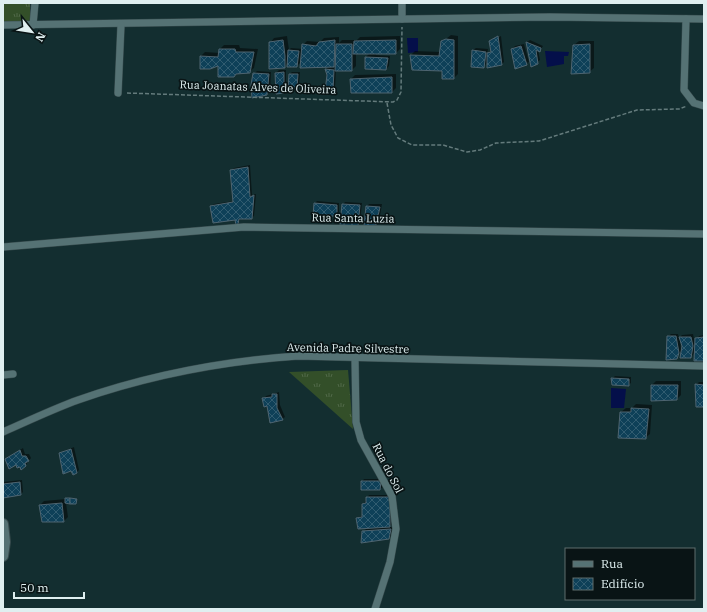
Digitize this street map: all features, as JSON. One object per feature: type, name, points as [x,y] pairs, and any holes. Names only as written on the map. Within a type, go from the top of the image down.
[{"type":"street","points":[[33,26],[35,3]]},
{"type":"street","points":[[402,3],[402,19]]},
{"type":"street","points":[[3,25],[121,25],[402,19],[704,19]]},
{"type":"street","points":[[686,19],[684,90],[694,103],[704,106]]},
{"type":"street","points":[[118,93],[121,25]]},
{"type":"street","name":"Rua Santa Luzia","points":[[3,247],[244,227],[704,234]]},
{"type":"street","name":"Avenida Padre Silvestre","points":[[3,432],[84,398],[118,387],[186,372],[265,359],[298,356],[704,366]]},
{"type":"street","name":"Rua do Sol","points":[[355,358],[356,422],[361,440],[392,496],[396,529],[390,562],[375,609]]},
{"type":"street","points":[[3,375],[13,374]]},
{"type":"street","points":[[3,524],[5,542],[3,556]]},
{"type":"path","name":"Rua Joanatas Alves de Oliveira","points":[[118,93],[387,102],[397,100],[401,92],[402,78],[402,19]]},
{"type":"path","points":[[387,102],[391,126],[398,138],[412,145],[443,144],[467,152],[480,150],[496,143],[539,141],[637,110],[679,109],[694,103]]},
{"type":"green space","points":[[3,3],[30,3],[30,24],[3,25]]},
{"type":"green space","points":[[3,3],[17,3],[17,13],[3,13]]},
{"type":"green space","points":[[348,370],[353,429],[289,372]]},
{"type":"shaded area","points":[[407,38],[418,38],[418,52],[408,53]]},
{"type":"shaded area","points":[[545,51],[569,52],[568,56],[564,56],[564,64],[547,67]]},
{"type":"shaded area","points":[[611,388],[626,389],[624,408],[611,408]]},
{"type":"building","points":[[498,36],[502,65],[487,68],[487,53],[491,52],[489,41]]},
{"type":"building","points":[[446,39],[454,40],[454,79],[442,79],[442,71],[412,70],[410,55],[439,56],[441,41]]},
{"type":"building","points":[[283,40],[285,68],[269,69],[269,42]]},
{"type":"building","points":[[335,40],[334,67],[300,68],[302,44],[316,46],[319,42]]},
{"type":"building","points":[[396,40],[396,54],[353,54],[354,41]]},
{"type":"building","points":[[526,42],[541,48],[540,52],[536,50],[538,64],[531,67]]},
{"type":"building","points":[[336,44],[352,44],[352,71],[335,71]]},
{"type":"building","points":[[590,44],[590,73],[571,74],[573,45]]},
{"type":"building","points":[[521,46],[527,65],[515,69],[511,49]]},
{"type":"building","points":[[219,49],[235,49],[236,52],[254,52],[250,73],[236,74],[234,77],[218,77],[218,66],[210,69],[200,69],[200,56],[218,57]]},
{"type":"building","points":[[288,50],[299,51],[297,67],[287,67]]},
{"type":"building","points":[[472,50],[486,52],[484,68],[471,67]]},
{"type":"building","points":[[365,57],[388,58],[386,70],[365,69]]},
{"type":"building","points":[[325,69],[334,70],[333,90],[325,91],[327,75]]},
{"type":"building","points":[[284,72],[284,93],[276,94],[275,73]]},
{"type":"building","points":[[253,73],[269,74],[267,95],[252,98],[251,85]]},
{"type":"building","points":[[289,74],[298,74],[297,88],[288,89]]},
{"type":"building","points":[[392,77],[392,93],[351,93],[350,79]]},
{"type":"building","points":[[248,167],[250,197],[254,195],[252,219],[239,219],[238,224],[236,225],[235,220],[213,223],[210,206],[233,202],[230,170]]},
{"type":"building","points":[[314,203],[337,205],[337,216],[313,216]]},
{"type":"building","points":[[342,204],[360,205],[358,226],[340,225]]},
{"type":"building","points":[[366,206],[380,207],[376,225],[364,226]]},
{"type":"building","points":[[667,336],[676,336],[679,353],[677,359],[666,360]]},
{"type":"building","points":[[679,337],[691,337],[693,346],[691,358],[680,358],[682,346]]},
{"type":"building","points":[[704,337],[704,361],[694,361],[695,338]]},
{"type":"building","points":[[611,378],[629,379],[629,386],[612,385]]},
{"type":"building","points":[[695,384],[704,385],[704,407],[696,407]]},
{"type":"building","points":[[651,385],[678,385],[677,400],[651,401]]},
{"type":"building","points":[[272,394],[277,394],[277,408],[283,420],[270,423],[267,406],[264,407],[262,398],[272,397]]},
{"type":"building","points":[[631,408],[649,409],[646,439],[618,438],[620,412],[631,412]]},
{"type":"building","points":[[71,449],[77,473],[73,475],[71,471],[63,474],[59,453]]},
{"type":"building","points":[[20,450],[22,456],[26,456],[29,461],[25,463],[26,466],[21,470],[20,467],[17,468],[16,465],[9,469],[5,459]]},
{"type":"building","points":[[361,481],[381,481],[380,490],[361,490]]},
{"type":"building","points":[[20,482],[21,495],[3,498],[3,484]]},
{"type":"building","points":[[366,497],[390,497],[390,527],[358,529],[356,518],[362,517],[362,504],[366,503]]},
{"type":"building","points":[[65,498],[70,498],[70,504],[65,503]]},
{"type":"building","points":[[70,498],[77,499],[76,504],[70,504]]},
{"type":"building","points":[[62,503],[64,522],[42,522],[39,505]]},
{"type":"building","points":[[391,529],[389,539],[361,543],[362,531]]}]
